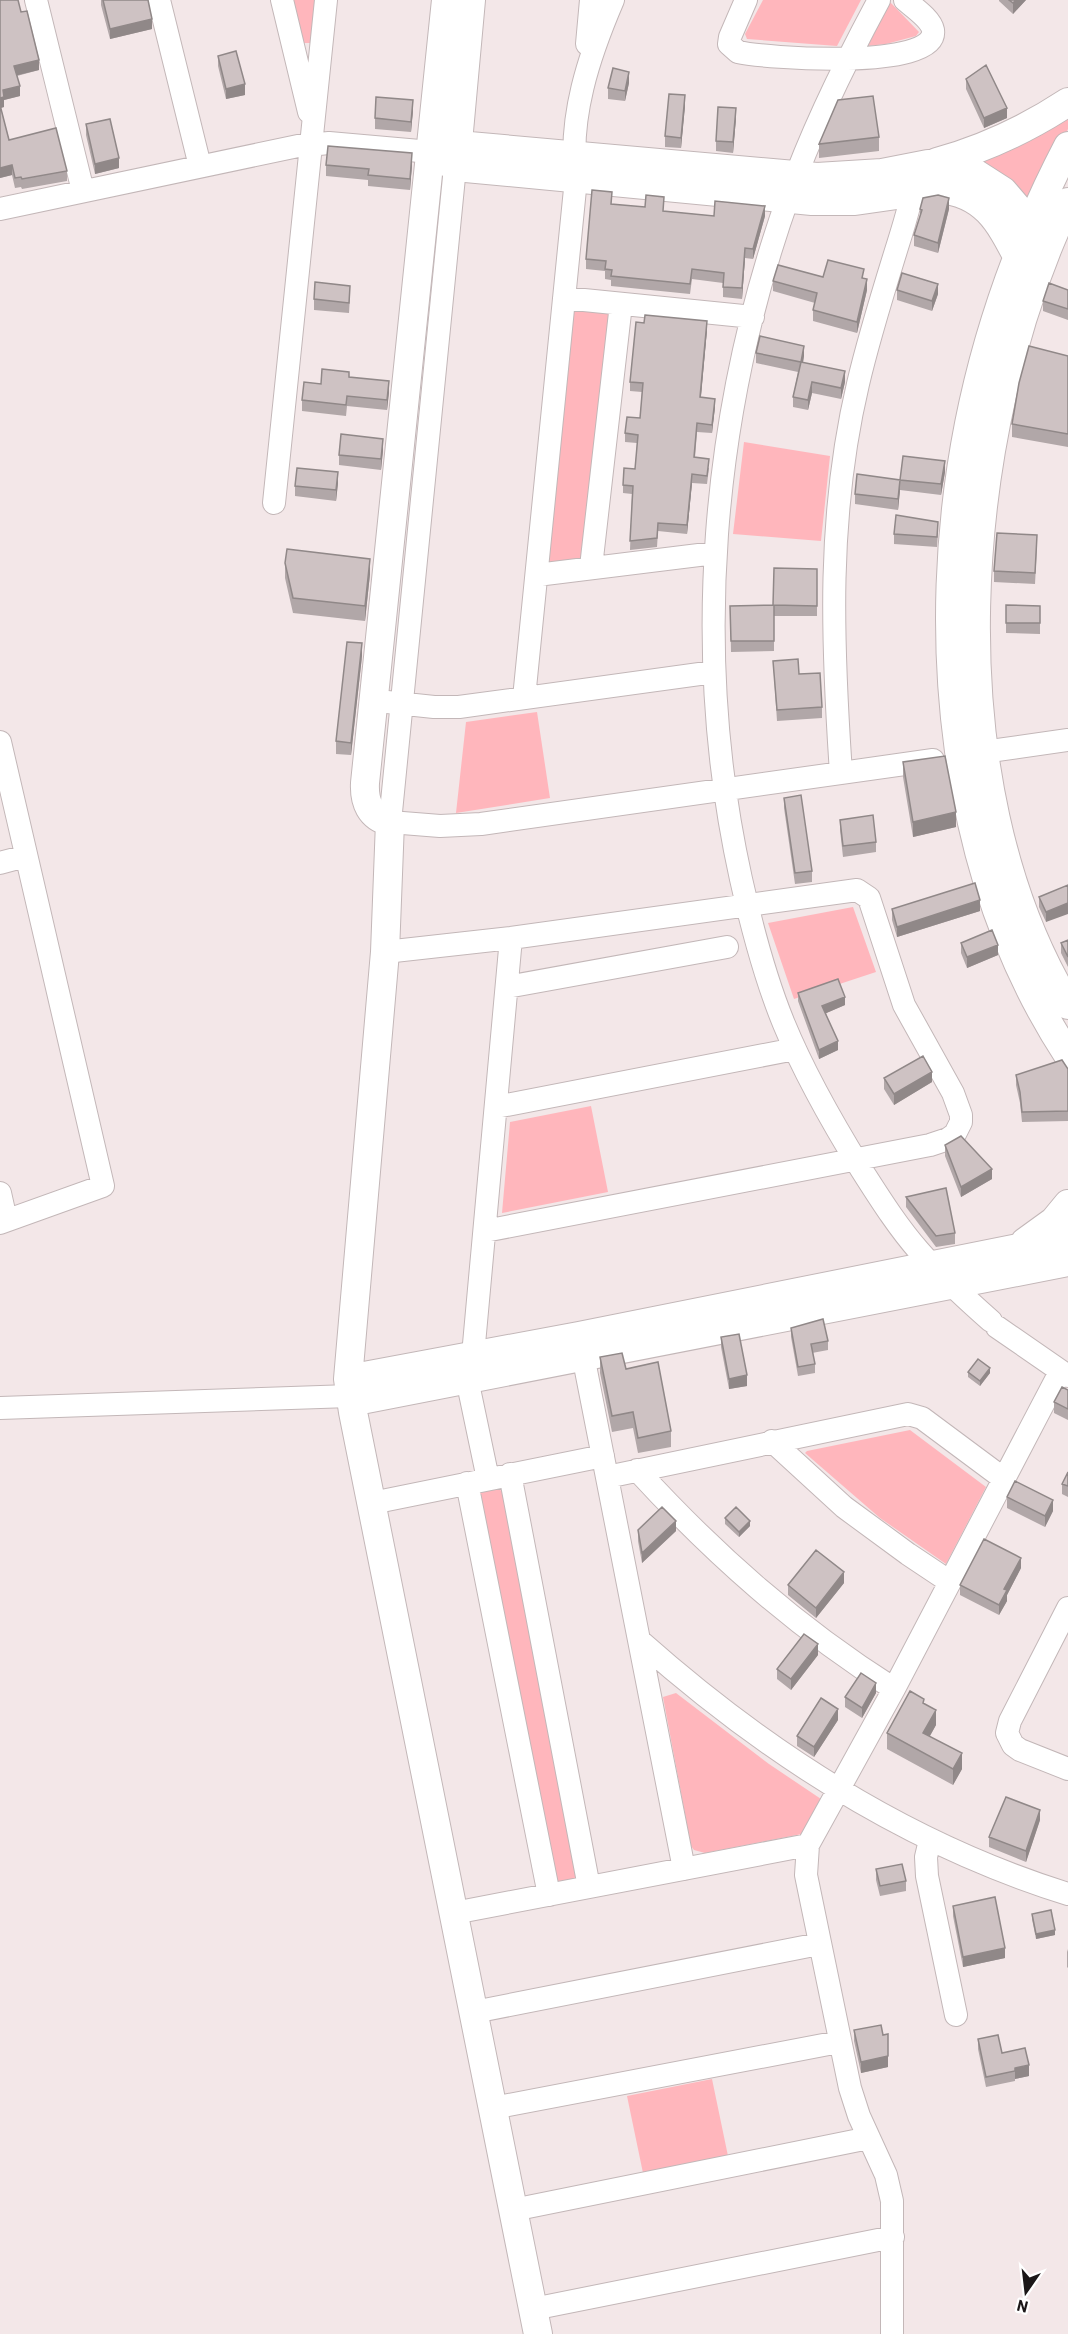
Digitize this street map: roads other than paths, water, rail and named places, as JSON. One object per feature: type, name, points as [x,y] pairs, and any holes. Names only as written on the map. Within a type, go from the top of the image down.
[{"type":"street","points":[[36,0],[83,191]]},
{"type":"street","points":[[159,0],[200,166]]},
{"type":"street","points":[[282,0],[313,136]]},
{"type":"street","points":[[274,503],[326,0]]},
{"type":"street","points":[[446,0],[448,155],[390,822],[385,952],[349,1393],[535,2322],[893,2237]]},
{"type":"street","points":[[471,0],[373,701],[365,783],[365,799],[372,812],[377,817],[390,822],[440,826],[481,824],[1068,740]]},
{"type":"street","points":[[524,698],[591,0]]},
{"type":"street","points":[[584,78],[613,0]]},
{"type":"street","points":[[746,0],[730,37],[729,44],[738,52],[848,60],[896,53],[930,42],[933,33],[931,24],[905,0]]},
{"type":"street","points":[[879,0],[848,60],[792,187],[753,317],[726,450],[715,553],[714,672],[724,789],[747,904],[772,993],[795,1048],[837,1130],[887,1209],[940,1274],[994,1324],[1064,1374],[1004,1479],[840,1790],[808,1845],[806,1875],[839,2042],[852,2096],[890,2188],[893,2237],[892,2334]]},
{"type":"street","points":[[841,773],[832,618],[835,544],[843,472],[858,385],[874,322],[919,174],[958,156],[993,144],[1068,102]]},
{"type":"street","points":[[0,209],[200,166],[313,136],[329,143],[792,187],[837,177],[882,173],[919,174],[960,168],[991,182],[1012,200],[1029,229],[1031,258]]},
{"type":"street","points":[[1029,229],[1068,146]]},
{"type":"street","points":[[919,174],[939,189],[974,199],[995,218],[1031,258]]},
{"type":"street","points":[[1068,202],[1031,258],[980,379],[961,468],[953,551],[951,610],[953,677],[972,754],[998,828],[1018,898],[1037,949],[1068,1005]]},
{"type":"street","points":[[564,298],[753,317]]},
{"type":"street","points":[[591,567],[621,304]]},
{"type":"street","points":[[537,575],[715,553]]},
{"type":"street","points":[[373,701],[459,707],[714,672]]},
{"type":"street","points":[[972,754],[981,860],[1001,924],[1027,985],[1068,1055]]},
{"type":"street","points":[[0,1193],[3,1221],[103,1186],[1,755]]},
{"type":"street","points":[[0,863],[26,856]]},
{"type":"street","points":[[385,952],[511,938],[857,890],[869,898],[904,1005],[958,1105],[961,1122],[955,1134],[948,1140],[930,1146],[485,1231]]},
{"type":"street","points":[[511,938],[485,1231],[470,1367],[549,1895]]},
{"type":"street","points":[[507,987],[727,947]]},
{"type":"street","points":[[496,1107],[795,1048]]},
{"type":"street","points":[[1013,1248],[1044,1230],[1068,1204]]},
{"type":"street","points":[[940,1274],[1013,1248],[1068,1238]]},
{"type":"street","points":[[0,1408],[349,1393],[940,1274],[1068,1262]]},
{"type":"street","points":[[581,1346],[684,1869]]},
{"type":"street","points":[[372,1503],[488,1479],[605,1466],[637,1470],[903,1414],[913,1414],[922,1418],[1004,1479]]},
{"type":"street","points":[[772,1441],[843,1507],[950,1582]]},
{"type":"street","points":[[637,1470],[705,1542],[767,1598],[834,1650],[894,1689]]},
{"type":"street","points":[[488,1479],[590,1887]]},
{"type":"street","points":[[1068,1608],[1010,1721],[1007,1733],[1008,1739],[1020,1750],[1068,1769]]},
{"type":"street","points":[[640,1641],[701,1694],[748,1730],[840,1790],[930,1840],[996,1869],[1068,1894]]},
{"type":"street","points":[[930,1840],[926,1857],[927,1876],[956,2015]]},
{"type":"street","points":[[454,1913],[808,1845]]},
{"type":"street","points":[[474,2012],[819,1944]]},
{"type":"street","points":[[493,2108],[839,2042]]},
{"type":"street","points":[[513,2210],[868,2138]]}]
